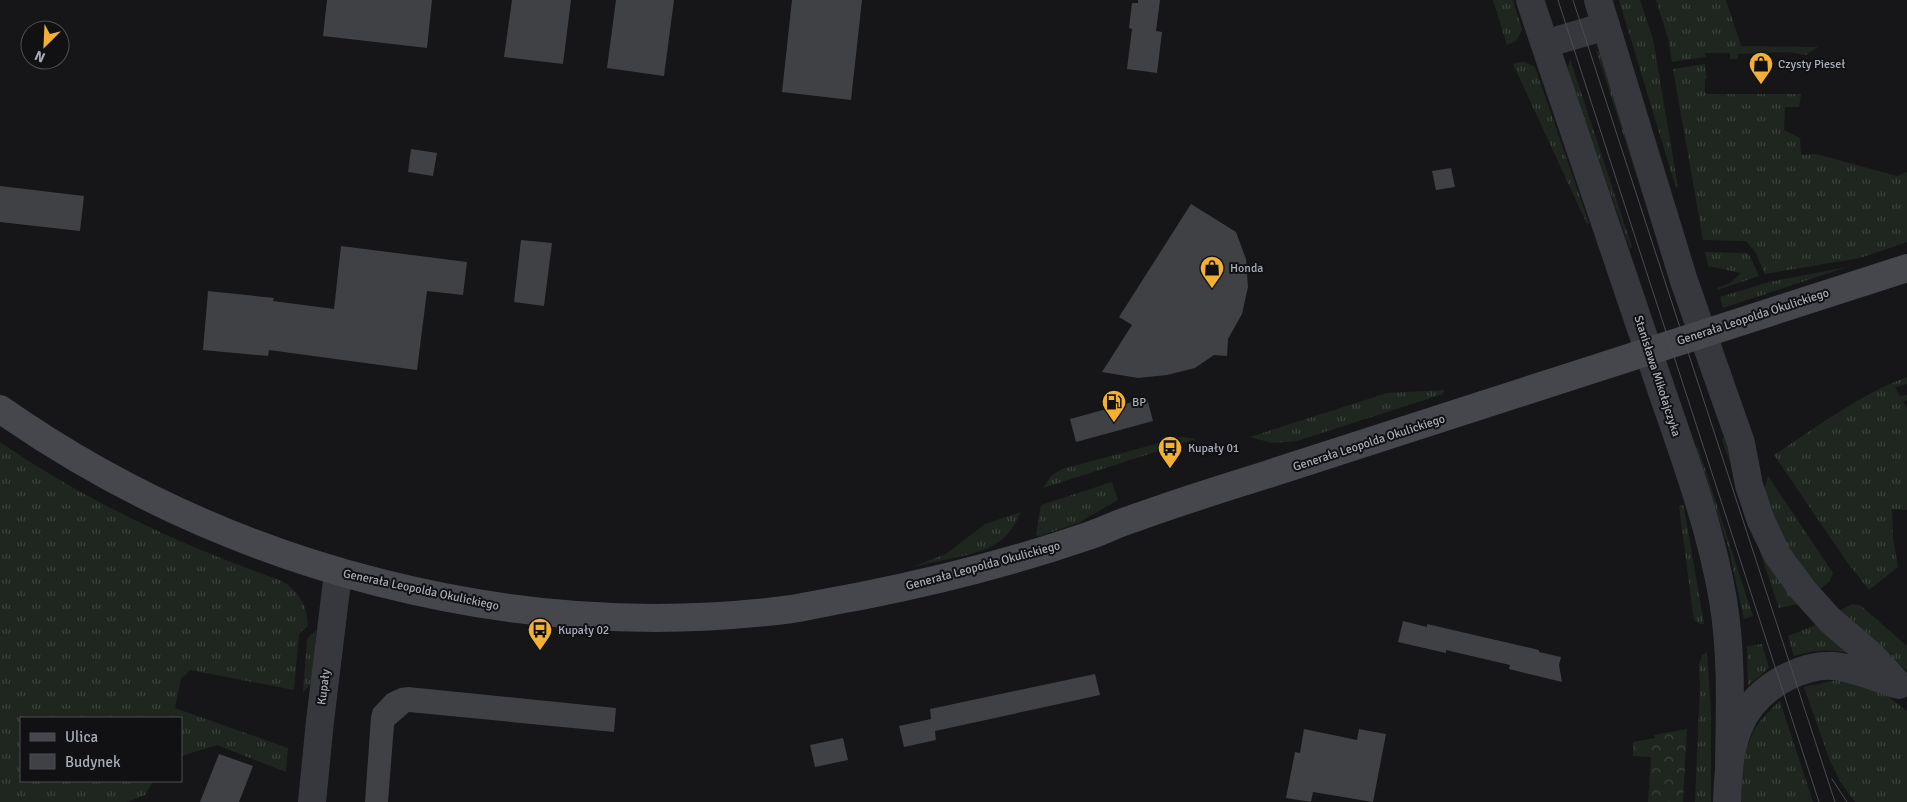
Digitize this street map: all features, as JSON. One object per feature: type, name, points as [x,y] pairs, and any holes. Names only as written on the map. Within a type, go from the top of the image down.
[{"type":"main road","name":"Generała Leopolda Okulickiego","points":[[0,410],[68,454],[148,499],[216,529],[338,572],[457,599],[502,607],[589,616],[724,616],[795,608],[900,588],[968,572],[1086,537],[1177,503],[1907,268]]},
{"type":"street","name":"Stanisława Mikołajczyka","points":[[1530,0],[1631,298],[1707,534],[1724,602],[1730,656],[1728,763]]},
{"type":"street","points":[[1598,0],[1684,281],[1737,431],[1749,485],[1761,521],[1778,556],[1802,590],[1872,656],[1903,689]]},
{"type":"street","points":[[1545,44],[1606,26]]},
{"type":"street","name":"Kupały","points":[[312,802],[338,572]]},
{"type":"street","points":[[1727,802],[1728,763],[1736,733],[1749,707],[1766,690],[1793,674],[1817,666],[1844,667],[1872,675],[1903,689]]},
{"type":"green space","points":[[1493,0],[1513,0],[1522,30],[1516,41],[1507,45]]},
{"type":"green space","points":[[1619,0],[1640,0],[1653,39],[1678,187],[1676,188]]},
{"type":"green space","points":[[1656,0],[1726,0],[1741,46],[1818,47],[1806,55],[1788,52],[1738,54],[1738,59],[1730,59],[1730,53],[1705,53],[1706,57],[1672,62],[1668,38]]},
{"type":"green space","points":[[1596,50],[1600,52],[1657,239]]},
{"type":"green space","points":[[1570,59],[1632,247],[1630,248],[1570,79],[1568,67]]},
{"type":"green space","points":[[1525,62],[1535,67],[1589,223],[1587,224],[1513,64]]},
{"type":"green space","points":[[1705,64],[1707,79],[1705,79],[1705,93],[1708,94],[1801,94],[1799,107],[1785,107],[1784,130],[1800,138],[1801,155],[1816,154],[1897,176],[1907,172],[1907,242],[1860,258],[1765,274],[1756,253],[1746,241],[1703,240],[1673,69]]},
{"type":"green space","points":[[1705,252],[1747,253],[1759,276],[1717,290],[1717,288],[1730,283],[1741,273],[1708,266]]},
{"type":"green space","points":[[1847,267],[1723,308],[1720,297],[1769,282]]},
{"type":"green space","points":[[1907,377],[1907,384],[1895,387],[1900,396],[1907,395],[1907,400],[1903,401],[1907,408],[1907,510],[1892,509],[1893,539],[1898,567],[1869,590],[1847,562],[1774,455],[1855,402]]},
{"type":"green space","points":[[1444,390],[1443,394],[1297,441],[1272,443],[1250,437],[1387,393]]},
{"type":"green space","points":[[1182,437],[1196,439],[1043,488],[1051,476],[1062,469]]},
{"type":"green space","points":[[1724,438],[1755,529],[1802,603],[1779,608],[1722,439]]},
{"type":"green space","points":[[0,442],[67,484],[136,521],[208,553],[282,581],[298,595],[306,612],[308,626],[299,634],[294,690],[190,670],[181,679],[175,708],[288,748],[286,772],[217,745],[182,756],[182,717],[20,717],[20,782],[152,782],[145,795],[127,802],[0,802]]},
{"type":"green space","points":[[1698,447],[1753,616],[1744,619],[1728,546],[1696,448]]},
{"type":"green space","points":[[1768,476],[1833,573],[1830,581],[1818,591],[1791,554],[1763,495]]},
{"type":"green space","points":[[1112,482],[1118,500],[1078,523],[1040,536],[1036,535],[1041,505]]},
{"type":"green space","points":[[1683,505],[1704,624],[1694,620],[1679,506]]},
{"type":"green space","points":[[1021,512],[1010,532],[996,544],[979,552],[912,567],[946,554],[985,524]]},
{"type":"green space","points":[[1852,604],[1860,605],[1907,646],[1907,671],[1837,612]]},
{"type":"green space","points":[[1821,623],[1862,657],[1828,650],[1794,656],[1788,636]]},
{"type":"green space","points":[[316,630],[313,681],[303,693],[307,639]]},
{"type":"green space","points":[[1762,644],[1769,668],[1748,686],[1747,646]]},
{"type":"green space","points":[[1707,652],[1711,711],[1711,802],[1695,802],[1700,686],[1699,665],[1702,655]]},
{"type":"green space","points":[[1841,680],[1883,693],[1907,711],[1907,802],[1855,802],[1841,783],[1830,761],[1804,687]]},
{"type":"green space","points":[[1780,701],[1813,802],[1741,802],[1744,758],[1747,746],[1759,724]]},
{"type":"green space","points":[[1687,729],[1683,802],[1648,802],[1651,757],[1633,756],[1633,742],[1655,738],[1654,735]]},
{"type":"building","points":[[327,0],[432,0],[427,48],[323,36]]},
{"type":"building","points":[[512,0],[571,0],[563,64],[504,57]]},
{"type":"building","points":[[616,0],[674,0],[664,76],[607,68]]},
{"type":"building","points":[[792,0],[862,0],[851,100],[782,92]]},
{"type":"building","points":[[1138,0],[1160,0],[1156,31],[1162,32],[1157,73],[1127,69],[1132,29],[1129,28],[1132,3],[1138,3]]},
{"type":"building","points":[[411,149],[437,153],[433,176],[408,172]]},
{"type":"building","points":[[1451,168],[1455,187],[1436,190],[1432,171]]},
{"type":"building","points":[[0,186],[84,196],[80,231],[0,222]]},
{"type":"building","points":[[1191,204],[1236,232],[1246,259],[1248,287],[1242,314],[1228,339],[1227,356],[1214,355],[1195,368],[1167,375],[1138,378],[1102,372],[1132,325],[1119,317]]},
{"type":"building","points":[[521,240],[552,243],[544,306],[514,302]]},
{"type":"building","points":[[341,246],[467,262],[463,295],[427,291],[417,370],[269,350],[268,356],[203,350],[208,291],[274,298],[273,301],[334,309]]},
{"type":"building","points":[[1147,398],[1153,421],[1076,442],[1070,419]]},
{"type":"building","points":[[1403,621],[1427,627],[1427,624],[1539,650],[1539,652],[1561,657],[1559,665],[1562,682],[1509,669],[1510,665],[1446,650],[1446,653],[1398,642]]},
{"type":"building","points":[[1095,674],[1100,695],[935,731],[936,740],[904,747],[899,726],[931,719],[930,709]]},
{"type":"building","points":[[408,687],[616,708],[614,732],[409,712],[394,725],[388,802],[365,802],[373,709],[387,694],[400,688]]},
{"type":"building","points":[[1304,729],[1357,740],[1359,729],[1386,734],[1373,802],[1313,792],[1311,802],[1286,798],[1295,752],[1300,753]]},
{"type":"building","points":[[843,738],[848,760],[815,767],[810,745]]},
{"type":"building","points":[[219,754],[253,766],[239,802],[200,802]]},
{"type":"tram line","points":[[1558,0],[1819,802]]},
{"type":"tram line","points":[[1573,0],[1835,802]]},
{"type":"tram line","points":[[1832,779],[1847,802]]},
{"type":"place","name":"Czysty Pieseł","points":[[1761,85]]},
{"type":"place","name":"Honda","points":[[1212,289]]},
{"type":"place","name":"BP","points":[[1114,423]]},
{"type":"place","name":"Kupały 01","points":[[1170,469]]},
{"type":"place","name":"Kupały 02","points":[[540,651]]}]
